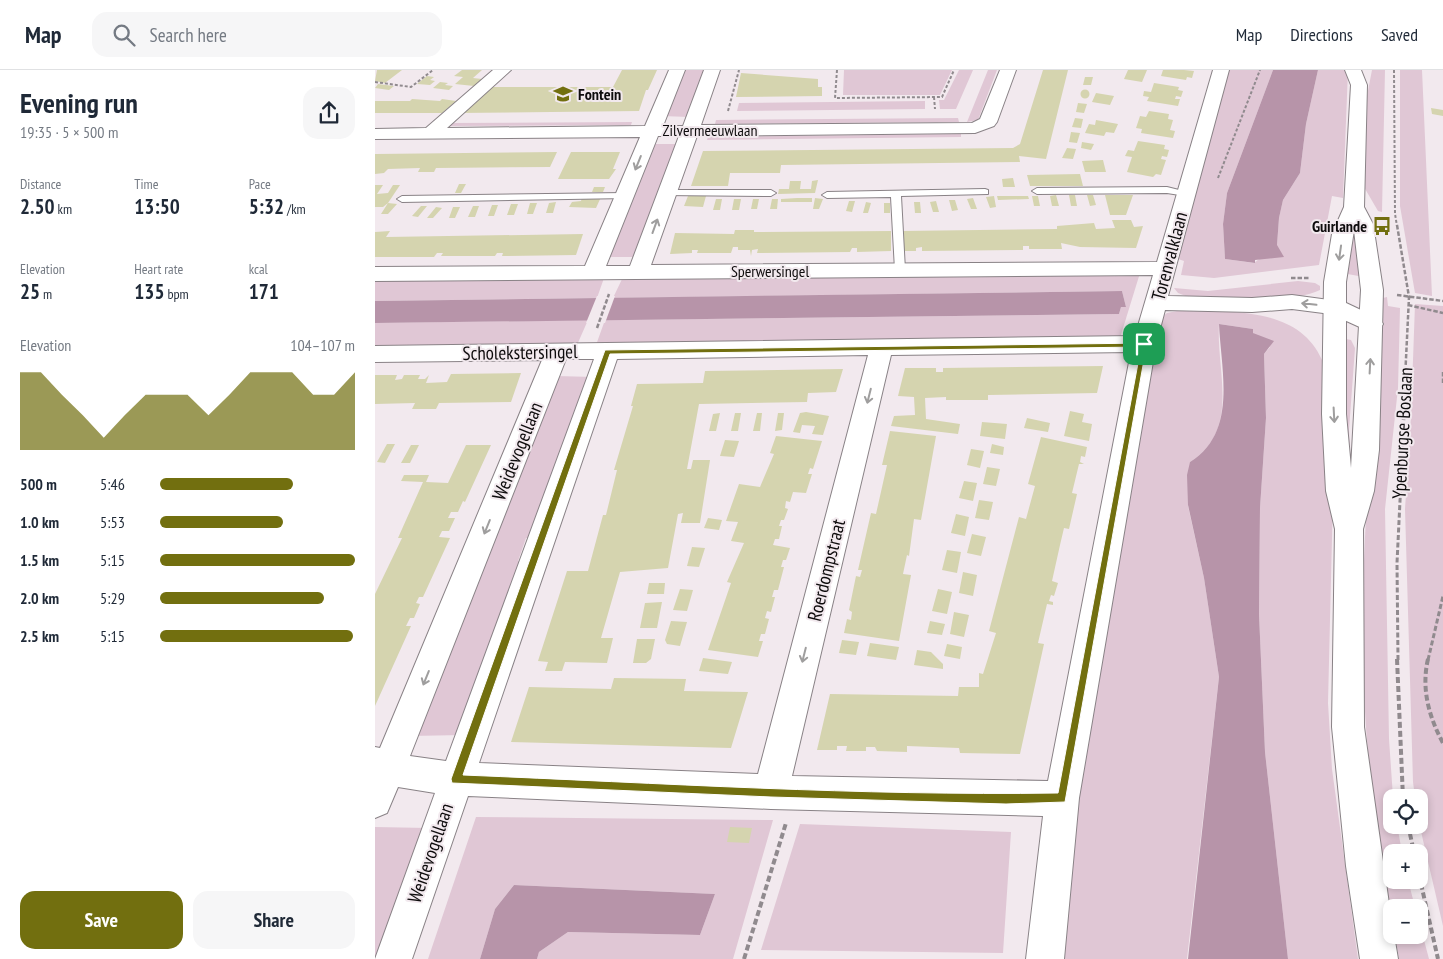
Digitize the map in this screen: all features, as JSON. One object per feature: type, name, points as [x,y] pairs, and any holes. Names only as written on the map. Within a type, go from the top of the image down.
[{"type":"street","points":[[431,133],[503,70]]},
{"type":"street","points":[[593,272],[677,70]]},
{"type":"street","points":[[638,272],[688,130],[712,70]]},
{"type":"street","name":"Zilvermeeuwlaan","points":[[375,134],[975,128],[987,122],[1008,70]]},
{"type":"street","name":"Torenvalklaan","points":[[1045,959],[1062,798],[1144,344],[1221,70]]},
{"type":"street","name":"Ypenburgse Boslaan","points":[[1359,75],[1354,208],[1348,218],[1343,234],[1335,282],[1334,414],[1339,481],[1349,529],[1348,727],[1364,866],[1379,959]]},
{"type":"street","name":"Ypenburgse Boslaan","points":[[1349,529],[1361,491],[1372,290],[1363,224],[1354,208]]},
{"type":"street","name":"Sperwersingel","points":[[375,274],[1164,268]]},
{"type":"street","points":[[1156,303],[1252,306],[1275,313],[1335,316],[1371,324]]},
{"type":"street","name":"Scholekstersingel","points":[[375,354],[557,352],[601,342],[881,349],[1144,344]]},
{"type":"street","name":"Weidevogellaan","points":[[393,959],[456,779],[601,342]]},
{"type":"street","name":"Roerdompstraat","points":[[783,792],[881,349]]},
{"type":"street","name":"Weidevogellaan","points":[[375,801],[382,766],[557,352]]},
{"type":"street","points":[[382,766],[456,779],[1006,799],[1062,798]]},
{"type":"lane","points":[[1037,191],[1187,190]]},
{"type":"lane","points":[[827,195],[985,192]]},
{"type":"lane","points":[[666,194],[771,193]]},
{"type":"lane","points":[[896,193],[900,270]]},
{"type":"lane","points":[[402,199],[625,196]]},
{"type":"path","points":[[375,82],[411,87],[433,70]]},
{"type":"path","points":[[726,116],[739,70]]},
{"type":"path","points":[[837,70],[835,98],[942,97],[955,70]]},
{"type":"path","points":[[1187,190],[1214,187],[1260,70]]},
{"type":"path","name":"Ypenburgse Boslaan","points":[[1394,70],[1395,214],[1409,298],[1407,305],[1397,564],[1397,647],[1403,789]]},
{"type":"path","points":[[601,342],[612,287]]},
{"type":"path","points":[[1409,298],[1443,301]]},
{"type":"path","points":[[1407,305],[1443,312]]},
{"type":"path","points":[[1443,372],[1443,385]]},
{"type":"path","points":[[1443,596],[1425,672],[1425,685],[1429,718],[1443,743]]},
{"type":"path","points":[[744,959],[783,792]]},
{"type":"path","points":[[1422,889],[1439,959]]},
{"type":"shaded area","points":[[681,70],[706,70],[689,117],[662,116]]},
{"type":"shaded area","points":[[844,70],[952,70],[940,95],[843,95]]},
{"type":"shaded area","points":[[959,70],[973,70],[956,109],[940,109],[939,100],[944,100]]},
{"type":"shaded area","points":[[988,70],[997,70],[978,120],[967,122]]},
{"type":"shaded area","points":[[1228,70],[1273,70],[1227,193],[1223,224],[1225,259],[1254,263],[1277,245],[1279,218],[1283,200],[1300,173],[1306,124],[1318,70],[1348,70],[1343,198],[1332,196],[1319,265],[1214,278],[1181,275],[1184,261],[1178,259]]},
{"type":"shaded area","points":[[1273,70],[1318,70],[1306,124],[1300,173],[1283,200],[1279,218],[1277,245],[1284,257],[1255,260],[1255,263],[1225,259],[1223,224],[1227,193]]},
{"type":"shaded area","points":[[1372,70],[1385,70],[1382,212],[1378,211],[1364,187],[1367,96]]},
{"type":"shaded area","points":[[1400,70],[1422,70],[1432,296],[1415,293],[1400,206]]},
{"type":"shaded area","points":[[925,101],[925,109],[737,111],[739,103]]},
{"type":"shaded area","points":[[958,118],[959,122],[715,124],[716,120]]},
{"type":"shaded area","points":[[632,122],[631,125],[446,126],[448,123]]},
{"type":"shaded area","points":[[961,134],[961,137],[707,140],[708,137]]},
{"type":"shaded area","points":[[651,144],[679,144],[638,257],[605,257]]},
{"type":"shaded area","points":[[1352,215],[1364,277],[1342,273]]},
{"type":"shaded area","points":[[1140,273],[1120,338],[596,345],[605,320],[1119,314],[1121,307],[1126,307],[1122,291],[613,298],[623,277]]},
{"type":"shaded area","points":[[604,278],[597,298],[375,301],[375,280]]},
{"type":"shaded area","points":[[1298,281],[1315,283],[1320,286],[1320,290],[1308,294],[1275,299],[1239,299],[1191,298],[1178,293],[1174,288],[1208,291]]},
{"type":"shaded area","points":[[1122,291],[1126,307],[1121,307],[1119,314],[375,323],[375,301]]},
{"type":"shaded area","points":[[1387,297],[1388,306],[1400,308],[1398,388],[1385,509],[1389,739],[1392,789],[1383,789],[1383,834],[1399,834],[1401,844],[1383,844],[1383,861],[1366,728],[1363,620],[1366,513],[1383,298]]},
{"type":"shaded area","points":[[1415,304],[1443,306],[1443,926],[1428,862],[1428,844],[1424,844],[1422,834],[1428,834],[1428,789],[1414,789],[1413,782],[1405,509]]},
{"type":"shaded area","points":[[1177,311],[1239,312],[1279,321],[1296,329],[1311,342],[1322,360],[1333,497],[1328,703],[1332,769],[1358,959],[1288,959],[1265,752],[1259,614],[1260,508],[1266,418],[1264,354],[1270,347],[1253,333],[1253,329],[1219,324],[1223,399],[1221,417],[1216,434],[1206,449],[1190,462],[1188,506],[1204,578],[1219,677],[1187,959],[1059,959],[1088,715],[1144,385],[1162,317],[1167,313]]},
{"type":"shaded area","points":[[588,320],[577,345],[375,348],[375,323]]},
{"type":"shaded area","points":[[1219,324],[1253,329],[1253,333],[1274,341],[1264,354],[1266,418],[1260,508],[1259,614],[1265,752],[1288,959],[1188,959],[1219,677],[1204,578],[1188,505],[1187,475],[1190,462],[1205,449],[1215,434],[1221,418],[1223,380]]},
{"type":"shaded area","points":[[1341,338],[1351,340],[1355,348],[1349,430],[1352,498],[1348,497]]},
{"type":"shaded area","points":[[556,376],[594,377],[535,539],[526,538],[518,561],[526,561],[463,735],[410,736]]},
{"type":"shaded area","points":[[476,817],[773,820],[733,959],[537,959],[539,952],[568,932],[700,935],[715,894],[514,885],[495,909],[480,959],[428,959]]},
{"type":"shaded area","points":[[800,824],[1011,832],[1003,953],[761,950]]},
{"type":"shaded area","points":[[375,827],[428,828],[375,959]]},
{"type":"shaded area","points":[[514,885],[715,894],[700,935],[568,932],[539,952],[537,959],[480,959],[495,909]]},
{"type":"shaded area","points":[[1387,889],[1410,889],[1413,899],[1389,899]]},
{"type":"shaded area","points":[[1396,944],[1425,944],[1429,959],[1399,959]]},
{"type":"pier","points":[[597,296],[615,296],[605,323],[586,323]]},
{"type":"building","points":[[377,70],[402,70],[385,83],[375,81]]},
{"type":"building","points":[[462,70],[482,70],[473,78],[482,79],[474,86],[455,84],[463,77],[454,76]]},
{"type":"building","points":[[622,70],[657,70],[648,90],[646,90],[639,111],[457,113],[487,87],[613,87]]},
{"type":"building","points":[[1043,70],[1068,70],[1046,159],[1019,156],[1020,162],[781,165],[780,173],[730,173],[728,186],[691,186],[703,151],[1013,148],[1020,144]]},
{"type":"building","points":[[1128,70],[1147,70],[1142,82],[1124,79]]},
{"type":"building","points":[[1163,70],[1194,71],[1192,78],[1187,77],[1186,80],[1161,76]]},
{"type":"building","points":[[741,73],[818,79],[818,87],[822,87],[822,96],[736,97]]},
{"type":"building","points":[[427,76],[434,77],[430,80],[435,81],[430,85],[417,84]]},
{"type":"building","points":[[1085,77],[1093,77],[1091,85],[1083,85]]},
{"type":"building","points":[[440,82],[453,86],[449,90],[433,88]]},
{"type":"building","points":[[1154,83],[1179,87],[1178,90],[1183,91],[1181,97],[1176,96],[1175,99],[1180,99],[1178,106],[1147,101],[1149,97],[1143,96],[1144,91],[1151,92]]},
{"type":"building","points":[[378,84],[394,86],[389,90],[375,88]]},
{"type":"building","points":[[1085,89],[1090,94],[1085,99],[1080,94]]},
{"type":"building","points":[[1096,93],[1114,96],[1110,105],[1092,102]]},
{"type":"building","points":[[412,99],[456,101],[442,113],[375,113],[375,101],[410,101]]},
{"type":"building","points":[[1078,103],[1087,104],[1084,113],[1076,112]]},
{"type":"building","points":[[1431,108],[1443,110],[1443,116],[1432,114]]},
{"type":"building","points":[[1149,111],[1169,114],[1168,119],[1173,120],[1170,130],[1175,131],[1173,138],[1141,133],[1142,129],[1136,128],[1140,116],[1146,117]]},
{"type":"building","points":[[1075,118],[1083,119],[1081,128],[1072,127]]},
{"type":"building","points":[[1096,120],[1118,124],[1114,133],[1106,132],[1104,136],[1085,133],[1089,124],[1095,125]]},
{"type":"building","points":[[1071,132],[1080,133],[1077,143],[1069,142]]},
{"type":"building","points":[[1138,141],[1165,145],[1164,149],[1169,150],[1167,157],[1162,156],[1161,159],[1166,160],[1161,175],[1156,174],[1153,177],[1127,172],[1132,157],[1125,156],[1128,150],[1134,151]]},
{"type":"building","points":[[1082,142],[1094,144],[1091,150],[1081,148]]},
{"type":"building","points":[[1067,148],[1076,149],[1073,159],[1062,158]]},
{"type":"building","points":[[557,152],[550,167],[436,168],[434,172],[418,172],[420,168],[388,169],[384,173],[375,174],[375,154]]},
{"type":"building","points":[[571,152],[620,152],[613,169],[616,169],[609,179],[558,179]]},
{"type":"building","points":[[1103,160],[1106,172],[1085,172],[1082,161]]},
{"type":"building","points":[[1080,174],[1083,186],[1030,186],[1027,175]]},
{"type":"building","points":[[1013,178],[1015,187],[1003,187],[1002,179]]},
{"type":"building","points":[[818,180],[815,193],[778,194],[779,189],[789,189],[790,181],[801,181],[800,189],[811,189],[812,181]]},
{"type":"building","points":[[459,184],[466,184],[461,193],[455,193]]},
{"type":"building","points":[[375,185],[383,185],[377,194],[388,193],[393,185],[400,185],[388,203],[383,207],[375,207]]},
{"type":"building","points":[[594,187],[605,187],[603,192],[592,192]]},
{"type":"building","points":[[1056,195],[1059,206],[1052,206],[1050,196]]},
{"type":"building","points":[[1069,195],[1075,195],[1077,206],[1071,206]]},
{"type":"building","points":[[1087,195],[1093,195],[1096,205],[1090,206]]},
{"type":"building","points":[[1105,195],[1133,195],[1126,215],[1110,215]]},
{"type":"building","points":[[688,196],[706,196],[703,207],[684,206]]},
{"type":"building","points":[[994,196],[996,207],[990,208],[986,197]]},
{"type":"building","points":[[997,196],[1028,196],[1029,199],[998,200]]},
{"type":"building","points":[[1032,196],[1038,196],[1040,206],[1034,206]]},
{"type":"building","points":[[582,197],[601,197],[596,208],[569,207],[572,202],[581,201]]},
{"type":"building","points":[[812,198],[812,202],[781,202],[781,199]]},
{"type":"building","points":[[815,198],[823,199],[819,209],[813,209]]},
{"type":"building","points":[[973,198],[977,209],[971,209],[967,199]]},
{"type":"building","points":[[716,199],[722,199],[720,210],[713,210]]},
{"type":"building","points":[[734,199],[741,199],[739,210],[732,210]]},
{"type":"building","points":[[753,199],[759,199],[757,209],[751,209]]},
{"type":"building","points":[[772,199],[778,199],[777,209],[770,209]]},
{"type":"building","points":[[949,200],[955,200],[958,210],[952,211]]},
{"type":"building","points":[[849,201],[855,201],[852,212],[846,211]]},
{"type":"building","points":[[936,201],[939,212],[933,212],[930,202]]},
{"type":"building","points":[[556,202],[553,213],[546,213],[549,203]]},
{"type":"building","points":[[866,202],[871,203],[868,213],[863,213]]},
{"type":"building","points":[[914,202],[920,202],[921,213],[915,213]]},
{"type":"building","points":[[388,203],[397,204],[388,214],[381,214]]},
{"type":"building","points":[[530,203],[537,203],[533,214],[527,214]]},
{"type":"building","points":[[884,203],[890,203],[890,213],[884,213]]},
{"type":"building","points":[[511,204],[518,204],[514,215],[507,215]]},
{"type":"building","points":[[492,205],[498,205],[494,216],[488,216]]},
{"type":"building","points":[[421,206],[427,206],[418,217],[412,216]]},
{"type":"building","points":[[473,206],[479,206],[475,217],[468,217]]},
{"type":"building","points":[[436,207],[442,208],[433,218],[427,218]]},
{"type":"building","points":[[453,207],[460,207],[455,218],[449,218]]},
{"type":"building","points":[[1112,220],[1131,220],[1134,227],[1143,226],[1136,248],[1080,247],[1061,243],[1062,249],[1029,249],[1029,246],[1023,246],[1023,250],[922,251],[922,247],[916,248],[916,251],[902,251],[902,231],[1057,229],[1057,226],[1094,223],[1096,229],[1115,228]]},
{"type":"building","points":[[735,230],[754,230],[754,232],[891,231],[891,251],[857,252],[857,248],[852,248],[850,252],[757,253],[758,249],[752,250],[751,256],[750,250],[738,250],[738,247],[733,247],[731,253],[697,253],[698,250],[692,250],[692,253],[670,254],[675,233],[734,234]]},
{"type":"building","points":[[390,231],[386,237],[583,234],[576,255],[502,256],[503,253],[497,253],[495,256],[441,256],[443,253],[437,253],[434,257],[375,257],[375,232]]},
{"type":"building","points":[[1103,366],[1097,393],[988,395],[988,400],[946,400],[946,397],[925,398],[926,419],[960,424],[958,434],[891,426],[894,416],[915,415],[914,397],[898,396],[905,368],[936,368],[936,372],[943,372],[943,368]]},
{"type":"building","points":[[843,369],[836,392],[808,393],[807,402],[699,404],[687,469],[691,469],[693,460],[710,460],[700,523],[681,523],[683,513],[678,514],[668,568],[620,572],[601,638],[613,638],[607,663],[565,662],[562,671],[545,671],[548,662],[538,661],[567,571],[588,571],[603,515],[606,515],[617,470],[614,470],[633,406],[631,406],[637,384],[703,383],[705,371]]},
{"type":"building","points":[[521,373],[511,402],[439,403],[436,409],[412,409],[415,403],[375,404],[375,375],[397,375],[395,380],[402,379],[404,375],[420,375],[418,379],[425,379],[429,375],[426,383],[447,382],[451,374]]},
{"type":"building","points":[[1070,411],[1084,414],[1082,422],[1092,424],[1089,441],[1064,436]]},
{"type":"building","points":[[806,412],[829,416],[823,435],[812,434],[815,426],[802,425],[800,433],[793,432],[800,413]]},
{"type":"building","points":[[720,413],[716,431],[709,431],[713,414]]},
{"type":"building","points":[[735,413],[741,413],[738,431],[731,431]]},
{"type":"building","points":[[757,413],[762,413],[760,431],[753,431]]},
{"type":"building","points":[[778,413],[784,413],[782,430],[775,431]]},
{"type":"building","points":[[1027,418],[1050,423],[1048,432],[1024,428]]},
{"type":"building","points":[[982,422],[1007,424],[1005,439],[980,436]]},
{"type":"building","points":[[890,431],[936,436],[921,520],[914,519],[909,556],[907,555],[903,574],[911,575],[899,641],[844,633],[847,619],[851,620],[852,612],[849,610],[856,576],[860,577],[862,570],[858,570],[871,513],[876,514],[887,465],[882,465]]},
{"type":"building","points":[[776,436],[822,441],[813,469],[810,468],[808,474],[812,474],[806,493],[793,492],[790,502],[786,501],[785,508],[788,509],[784,520],[781,520],[779,526],[782,526],[779,539],[775,539],[773,545],[790,548],[786,560],[783,560],[781,567],[784,567],[778,590],[774,590],[772,597],[775,597],[771,612],[767,611],[765,618],[769,619],[765,634],[761,634],[759,641],[763,641],[758,657],[708,650],[731,583],[727,582],[744,543],[731,541],[738,522],[726,521],[739,484],[760,487],[774,454],[770,453]]},
{"type":"building","points":[[1041,437],[1087,447],[1085,457],[1081,456],[1080,462],[1084,464],[1079,464],[1072,493],[1077,494],[1069,529],[1064,528],[1052,581],[1058,583],[1054,596],[1051,595],[1049,601],[1053,602],[1053,605],[1047,604],[1038,643],[1044,644],[1020,754],[960,753],[959,748],[907,746],[907,752],[877,751],[875,747],[866,747],[866,751],[846,751],[847,746],[837,746],[837,750],[817,750],[830,694],[958,696],[959,687],[979,687],[979,673],[983,674],[996,633],[989,631],[1019,517],[1026,519],[1035,486],[1028,484]]},
{"type":"building","points":[[725,440],[739,441],[734,457],[720,456]]},
{"type":"building","points":[[387,444],[395,444],[385,463],[377,462]]},
{"type":"building","points":[[992,444],[1004,447],[1003,455],[990,453]]},
{"type":"building","points":[[411,445],[419,445],[410,463],[401,463]]},
{"type":"building","points":[[466,445],[491,445],[465,502],[463,501],[458,512],[451,512],[448,518],[455,518],[449,531],[442,531],[439,537],[450,538],[423,597],[419,597],[416,603],[420,604],[414,618],[410,618],[406,626],[411,626],[375,706],[375,594],[402,538],[398,538],[423,482],[401,481],[404,475],[429,475],[426,482],[448,483]]},
{"type":"building","points":[[971,449],[984,451],[980,468],[967,465]]},
{"type":"building","points":[[987,467],[1000,469],[996,486],[983,484]]},
{"type":"building","points":[[964,481],[977,483],[973,501],[959,498]]},
{"type":"building","points":[[979,500],[993,502],[989,520],[975,518]]},
{"type":"building","points":[[956,514],[969,517],[965,536],[951,533]]},
{"type":"building","points":[[708,518],[722,520],[719,530],[704,528]]},
{"type":"building","points":[[972,534],[986,537],[981,556],[967,553]]},
{"type":"building","points":[[692,547],[705,548],[699,567],[687,566]]},
{"type":"building","points":[[947,550],[961,552],[957,573],[942,570]]},
{"type":"building","points":[[963,572],[977,575],[973,596],[959,593]]},
{"type":"building","points":[[649,583],[665,583],[664,594],[647,594]]},
{"type":"building","points":[[680,589],[693,590],[687,611],[673,610]]},
{"type":"building","points":[[938,589],[952,592],[947,614],[932,611]]},
{"type":"building","points":[[662,602],[657,628],[640,628],[645,603]]},
{"type":"building","points":[[954,612],[969,615],[964,637],[950,634]]},
{"type":"building","points":[[671,621],[687,622],[680,646],[667,644],[665,640]]},
{"type":"building","points":[[930,621],[945,624],[942,635],[927,633]]},
{"type":"building","points":[[637,639],[655,639],[651,659],[646,663],[633,663]]},
{"type":"building","points":[[842,640],[859,642],[856,655],[839,653]]},
{"type":"building","points":[[870,643],[899,647],[896,660],[867,656]]},
{"type":"building","points":[[947,644],[962,647],[960,659],[944,656]]},
{"type":"building","points":[[917,650],[931,652],[943,664],[943,669],[914,665]]},
{"type":"building","points":[[703,658],[732,662],[728,674],[699,671]]},
{"type":"building","points":[[614,678],[686,679],[684,691],[748,692],[731,748],[511,742],[529,687],[611,689]]},
{"type":"building","points":[[730,827],[752,828],[749,843],[727,842]]},
{"type":"place","name":"Fontein","points":[[563,94]]},
{"type":"place","name":"Guirlande","points":[[1382,226]]},
{"type":"route","points":[[1144,344],[1062,798],[1006,799],[796,791],[771,792],[456,779],[608,352],[1144,344]]}]
